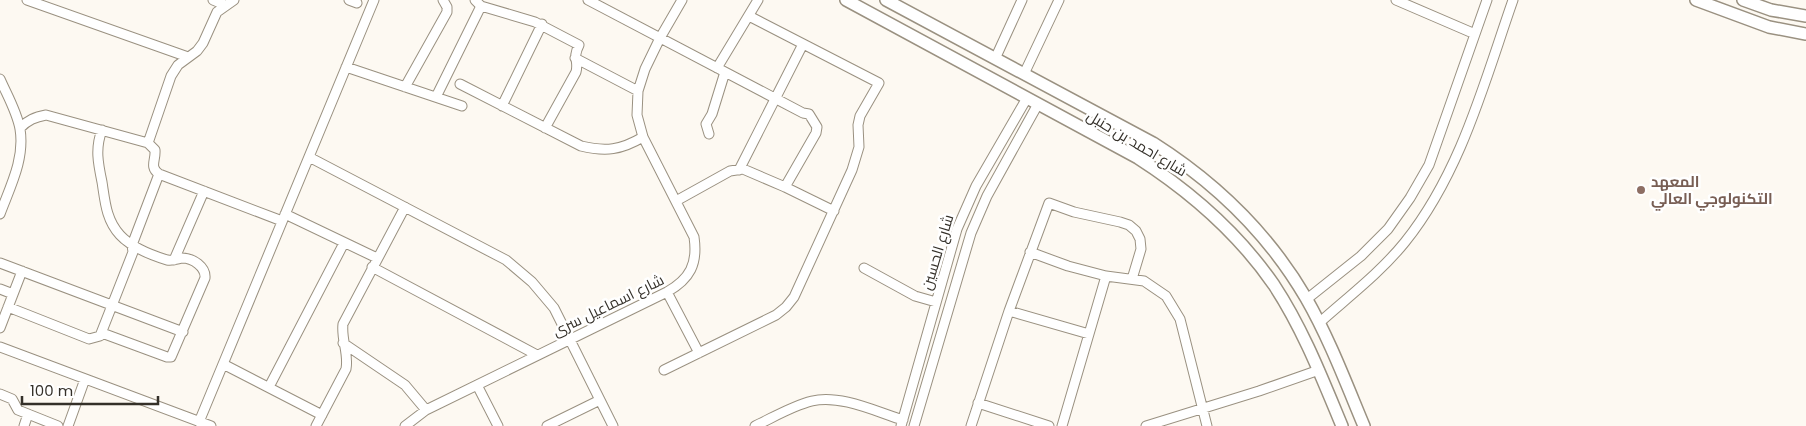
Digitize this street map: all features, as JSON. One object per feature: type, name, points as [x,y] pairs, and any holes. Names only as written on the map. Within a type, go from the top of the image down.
[{"type":"street","points":[[27,0],[188,57]]},
{"type":"street","points":[[213,0],[225,5]]},
{"type":"street","points":[[148,142],[171,76],[178,65],[197,51],[203,43],[217,12],[234,0]]},
{"type":"street","points":[[199,422],[374,0]]},
{"type":"street","points":[[405,87],[447,12],[447,7],[443,0]]},
{"type":"street","points":[[588,0],[774,98],[809,114],[814,119],[817,127],[816,134],[785,187]]},
{"type":"street","name":"شارع اسماعيل سرى","points":[[404,426],[426,410],[667,292],[677,286],[688,275],[696,249],[694,238],[643,137],[637,114],[638,91],[645,69],[682,0]]},
{"type":"street","points":[[709,134],[706,124],[712,114],[721,70],[758,0]]},
{"type":"street","name":"شارع احمد بن حنبل","points":[[846,0],[1138,158],[1186,191],[1226,227],[1260,266],[1275,287],[1319,370],[1342,426]]},
{"type":"street","name":"شارع احمد بن حنبل","points":[[886,0],[1153,143],[1200,175],[1242,213],[1288,269],[1307,299],[1319,323],[1364,426]]},
{"type":"street","points":[[995,59],[1022,0]]},
{"type":"street","points":[[1024,74],[1059,0]]},
{"type":"street","points":[[1396,0],[1475,34]]},
{"type":"street","points":[[1307,299],[1361,256],[1388,229],[1410,198],[1429,165],[1487,0]]},
{"type":"street","points":[[1319,323],[1376,273],[1404,242],[1429,209],[1449,174],[1465,136],[1513,0]]},
{"type":"street","points":[[1696,0],[1769,27],[1806,34]]},
{"type":"street","points":[[1743,0],[1771,10],[1806,16]]},
{"type":"street","points":[[436,97],[478,3],[542,24],[580,45],[575,58],[576,72],[545,128]]},
{"type":"street","points":[[664,370],[776,315],[786,307],[800,286],[856,159],[860,116],[879,83],[750,16]]},
{"type":"street","points":[[502,106],[542,24]]},
{"type":"street","points":[[739,170],[803,44]]},
{"type":"street","points":[[575,58],[638,91]]},
{"type":"street","points":[[346,67],[462,106]]},
{"type":"street","points":[[0,79],[20,128],[22,148],[18,167],[3,195],[0,214]]},
{"type":"street","points":[[460,84],[581,146],[598,150],[615,149],[631,144],[643,137]]},
{"type":"street","name":"شارع الحسين","points":[[902,423],[952,243],[973,193],[1027,98]]},
{"type":"street","name":"شارع الحسين","points":[[914,426],[966,246],[987,196],[1038,104]]},
{"type":"street","points":[[20,128],[26,121],[46,115],[148,142],[155,150],[153,164],[156,172],[159,174],[204,192],[284,218],[377,258]]},
{"type":"street","points":[[102,130],[96,152],[108,215],[120,235],[132,245],[168,260],[182,258],[189,260],[202,267],[206,274],[174,354],[168,357],[102,333]]},
{"type":"street","points":[[309,157],[506,260],[532,282],[554,308],[613,426]]},
{"type":"street","points":[[676,201],[730,171],[739,170],[749,171],[834,211]]},
{"type":"street","points":[[8,307],[89,339],[96,338],[102,333],[133,252],[132,245],[159,174]]},
{"type":"street","points":[[1186,191],[1200,175]]},
{"type":"street","points":[[174,260],[204,192]]},
{"type":"street","points":[[971,426],[1009,311],[1050,203],[1074,212],[1120,222],[1129,225],[1136,231],[1141,249],[1132,279]]},
{"type":"street","points":[[316,426],[346,369],[347,360],[343,343],[343,324],[405,207]]},
{"type":"street","points":[[269,388],[344,243]]},
{"type":"street","points":[[952,243],[966,246]]},
{"type":"street","points":[[1030,252],[1068,266],[1106,276],[1144,281],[1166,296],[1180,319],[1207,426]]},
{"type":"street","points":[[0,263],[183,332]]},
{"type":"street","points":[[372,267],[537,356]]},
{"type":"street","points":[[864,268],[915,296],[936,302]]},
{"type":"street","points":[[0,328],[22,271]]},
{"type":"street","points":[[1062,426],[1106,276]]},
{"type":"street","points":[[0,289],[13,294]]},
{"type":"street","points":[[667,292],[700,353]]},
{"type":"street","points":[[1009,311],[1089,334]]},
{"type":"street","points":[[343,343],[405,385],[426,410]]},
{"type":"street","points":[[0,347],[211,426]]},
{"type":"street","points":[[223,364],[322,415]]},
{"type":"street","points":[[1146,426],[1259,391],[1319,370]]},
{"type":"street","points":[[68,426],[85,379]]},
{"type":"street","points":[[477,385],[498,426]]},
{"type":"street","points":[[0,394],[12,399],[18,410],[58,426]]},
{"type":"street","points":[[547,426],[600,400]]},
{"type":"street","points":[[755,426],[790,408],[814,400],[839,400],[902,423]]},
{"type":"street","points":[[978,404],[1049,426]]},
{"type":"street","points":[[24,426],[28,414]]},
{"type":"place","name":"المعهد التكنولوجي العالي","points":[[1641,190]]}]
